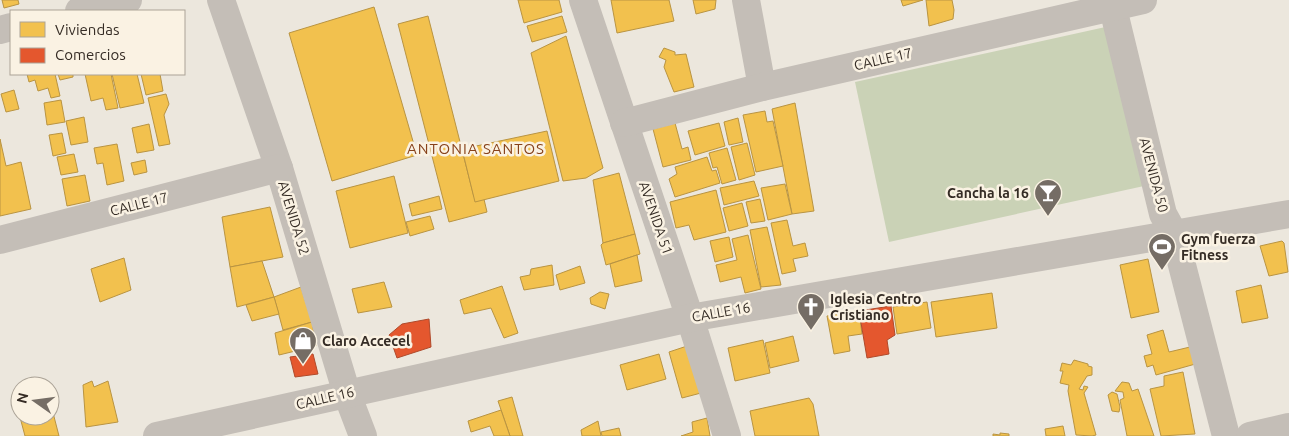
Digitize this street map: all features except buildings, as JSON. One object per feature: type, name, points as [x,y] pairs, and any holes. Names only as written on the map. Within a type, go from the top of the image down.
[{"type":"street","points":[[84,10],[128,0]]},
{"type":"street","name":"AVENIDA 52","points":[[221,0],[279,168],[347,394],[363,436]]},
{"type":"street","name":"AVENIDA 51","points":[[583,0],[690,318],[727,436]]},
{"type":"street","points":[[746,0],[762,87]]},
{"type":"street","name":"CALLE 17","points":[[624,122],[1112,3],[1143,0]]},
{"type":"street","name":"AVENIDA 50","points":[[1112,3],[1163,214],[1174,234],[1226,436]]},
{"type":"street","name":"CALLE 17","points":[[0,240],[279,168]]},
{"type":"street","name":"CALLE 16","points":[[158,436],[690,318],[1289,214]]},
{"type":"street","points":[[1250,436],[1289,427]]},
{"type":"green space","points":[[1110,26],[1144,186],[889,242],[855,82]]},
{"type":"place","name":"Cancha la 16","points":[[1048,217]]},
{"type":"place","name":"Gym fuerza Fitness","points":[[1162,271]]},
{"type":"place","name":"Iglesia Centro Cristiano","points":[[811,331]]},
{"type":"place","name":"Claro Accecel","points":[[303,365]]},
{"type":"district","name":"ANTONIA SANTOS","points":[[476,148]]}]
